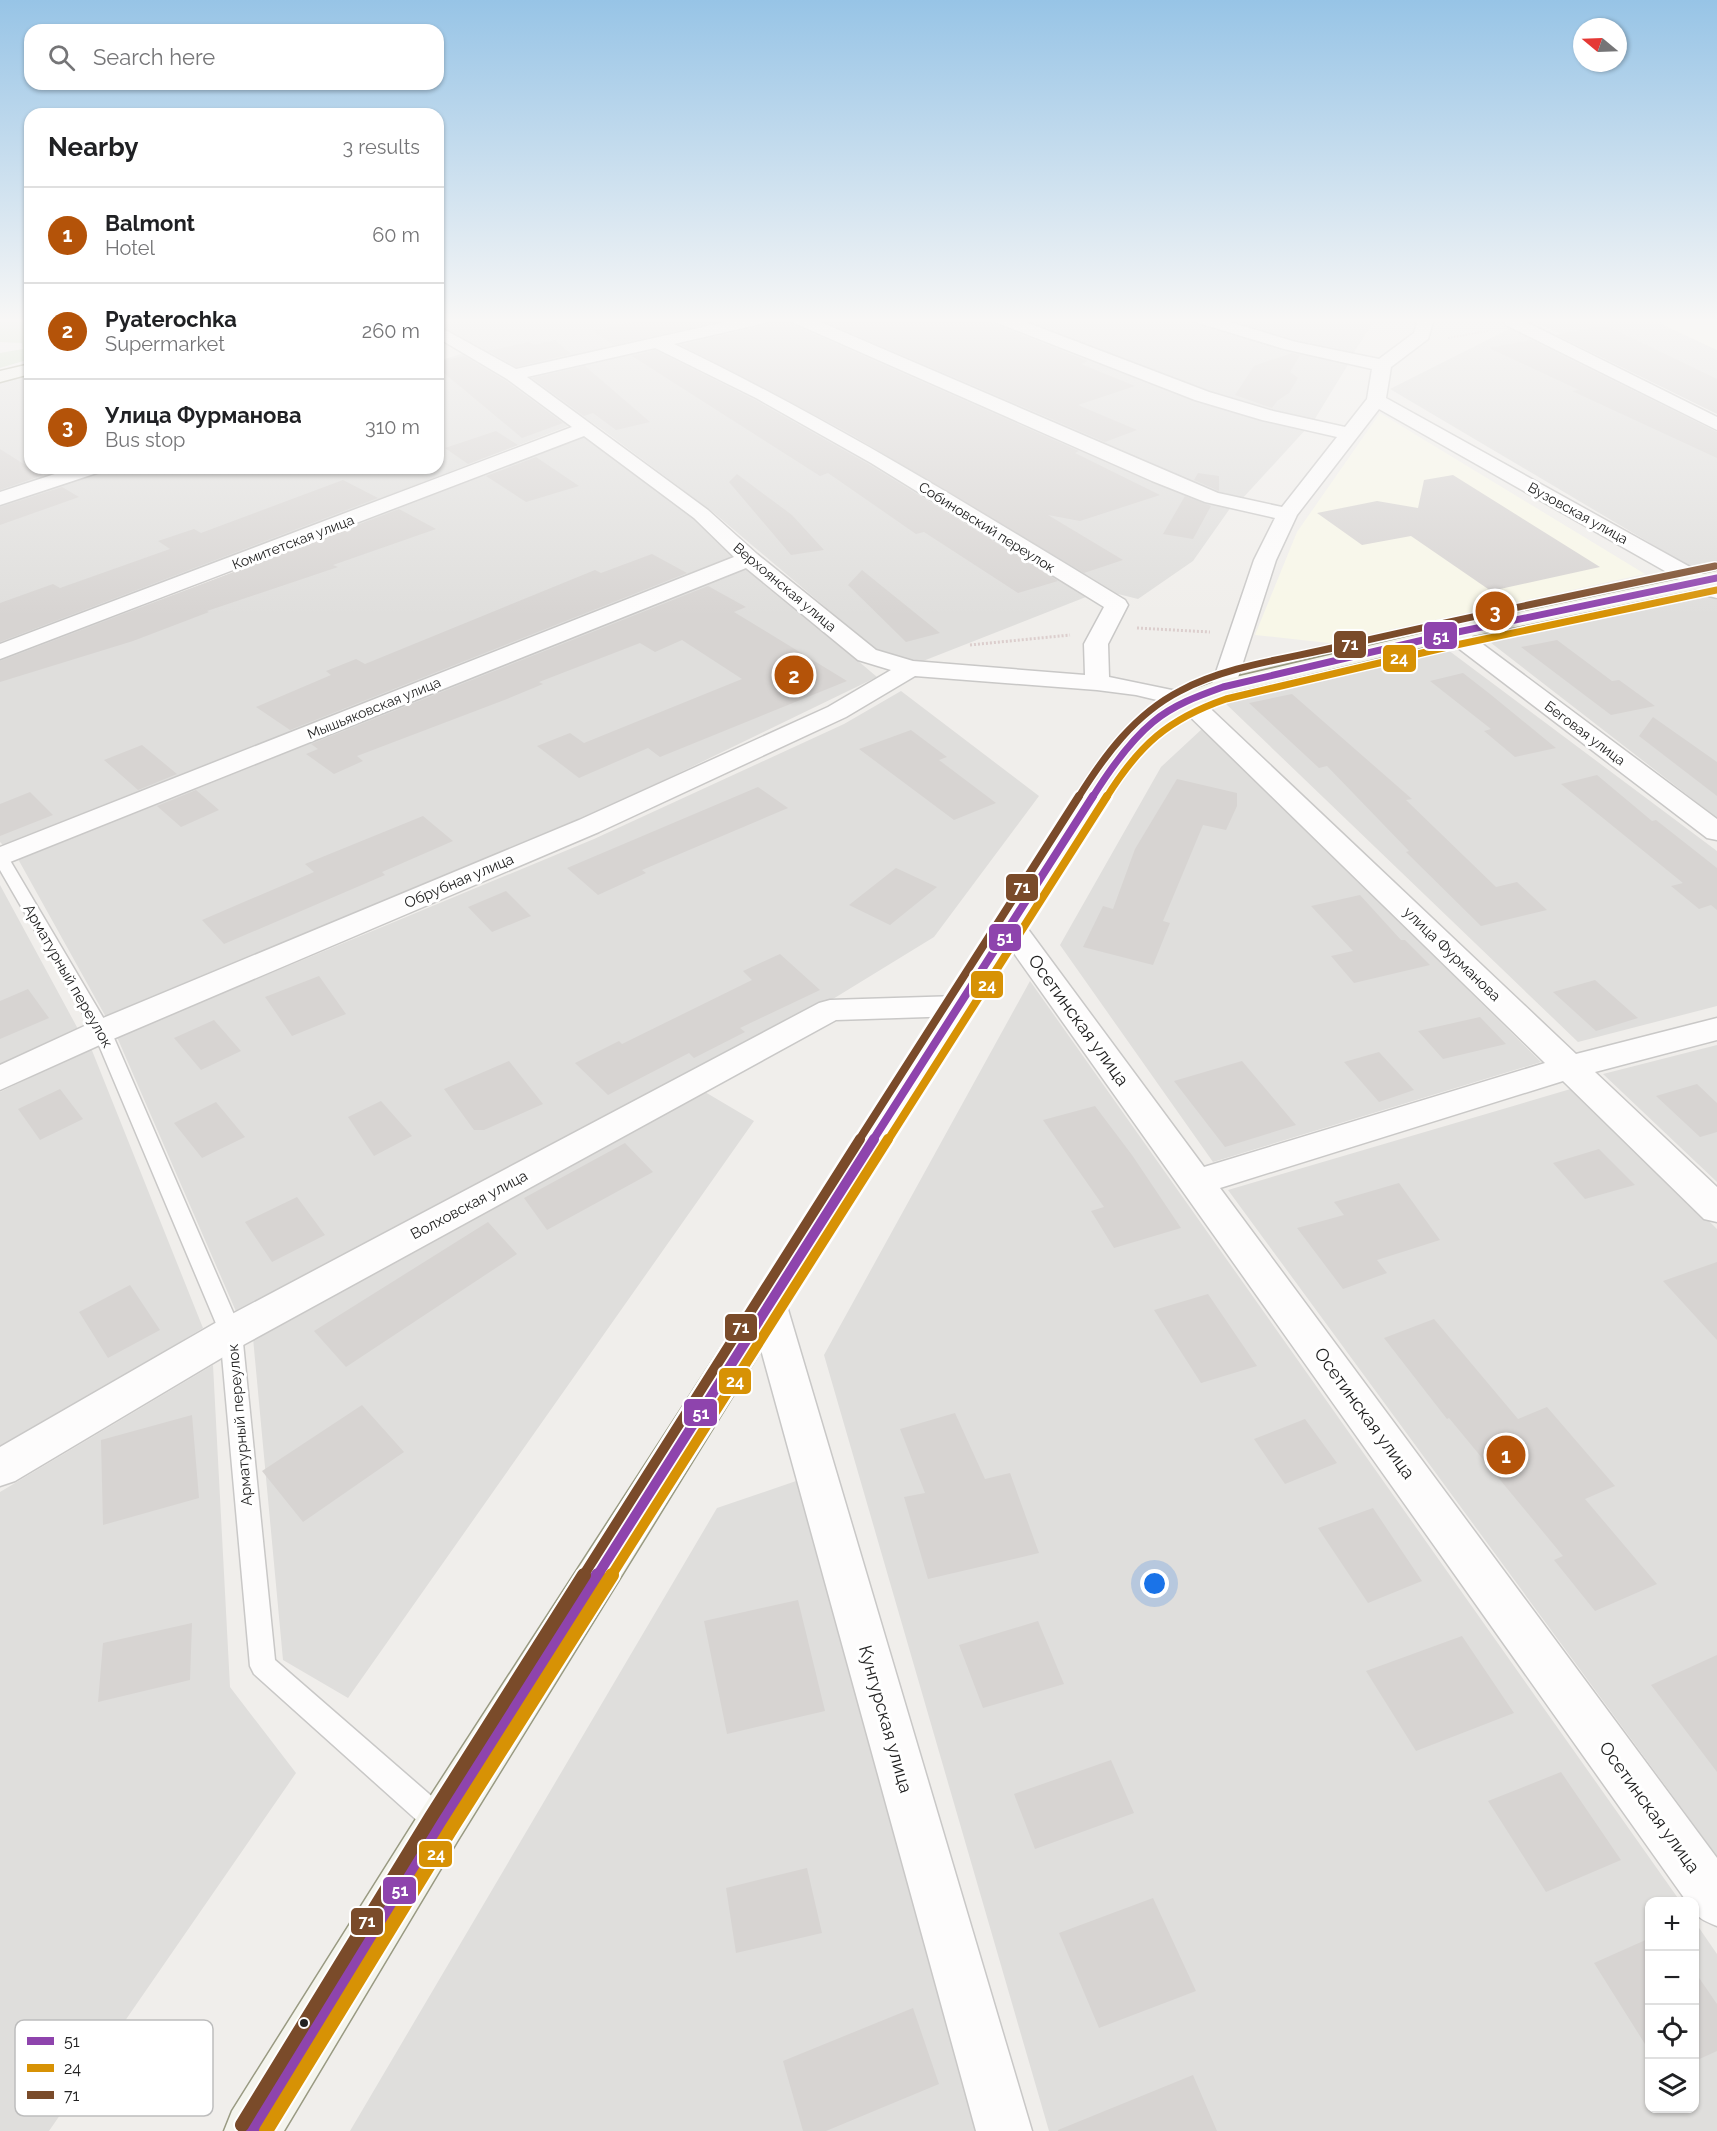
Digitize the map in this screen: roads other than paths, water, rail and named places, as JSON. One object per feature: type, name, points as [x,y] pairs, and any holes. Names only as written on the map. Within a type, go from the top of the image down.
[{"type":"street","name":"Верхоянская улица","points":[[570,417],[701,514],[749,559],[867,655],[911,668],[1097,682],[1136,688],[1205,693]]},
{"type":"street","name":"Собиновский переулок","points":[[804,417],[878,459],[1117,605],[1096,644],[1097,682]]},
{"type":"street","points":[[1024,417],[1212,498],[1287,514]]},
{"type":"street","points":[[1276,417],[1351,434]]},
{"type":"street","points":[[1205,693],[1241,634],[1265,560],[1287,514],[1363,417]]},
{"type":"street","name":"Вузовская улица","points":[[1408,417],[1712,583]]},
{"type":"street","name":"Комитетская улица","points":[[0,652],[585,429]]},
{"type":"street","points":[[0,499],[75,474]]},
{"type":"street","name":"Мышьяковская улица","points":[[0,857],[749,559]]},
{"type":"street","points":[[261,2124],[441,1823],[958,1006],[1011,928],[1105,777],[1152,722],[1205,693],[1453,633],[1712,583]]},
{"type":"street","name":"Беговая улица","points":[[1453,633],[1717,832]]},
{"type":"street","name":"Обрубная улица","points":[[0,1079],[102,1030],[589,826],[837,712],[911,668]]},
{"type":"street","name":"улица Фурманова","points":[[1205,693],[1570,1067],[1717,1209]]},
{"type":"street","name":"Осетинская улица","points":[[1011,928],[1198,1182],[1717,1900]]},
{"type":"street","name":"Волховская улица","points":[[0,1468],[231,1333],[830,1010],[958,1006]]},
{"type":"street","points":[[1198,1182],[1570,1067],[1717,1029]]},
{"type":"street","name":"Кунгурская улица","points":[[768,1306],[1004,2131]]},
{"type":"lane","name":"Арматурный переулок","points":[[0,857],[102,1030],[231,1333],[263,1666],[441,1823]]},
{"type":"place","name":"Улица Фурманова","points":[[1495,611]]},
{"type":"place","name":"Pyaterochka","points":[[794,675]]},
{"type":"place","name":"Balmont","points":[[1506,1455]]}]
